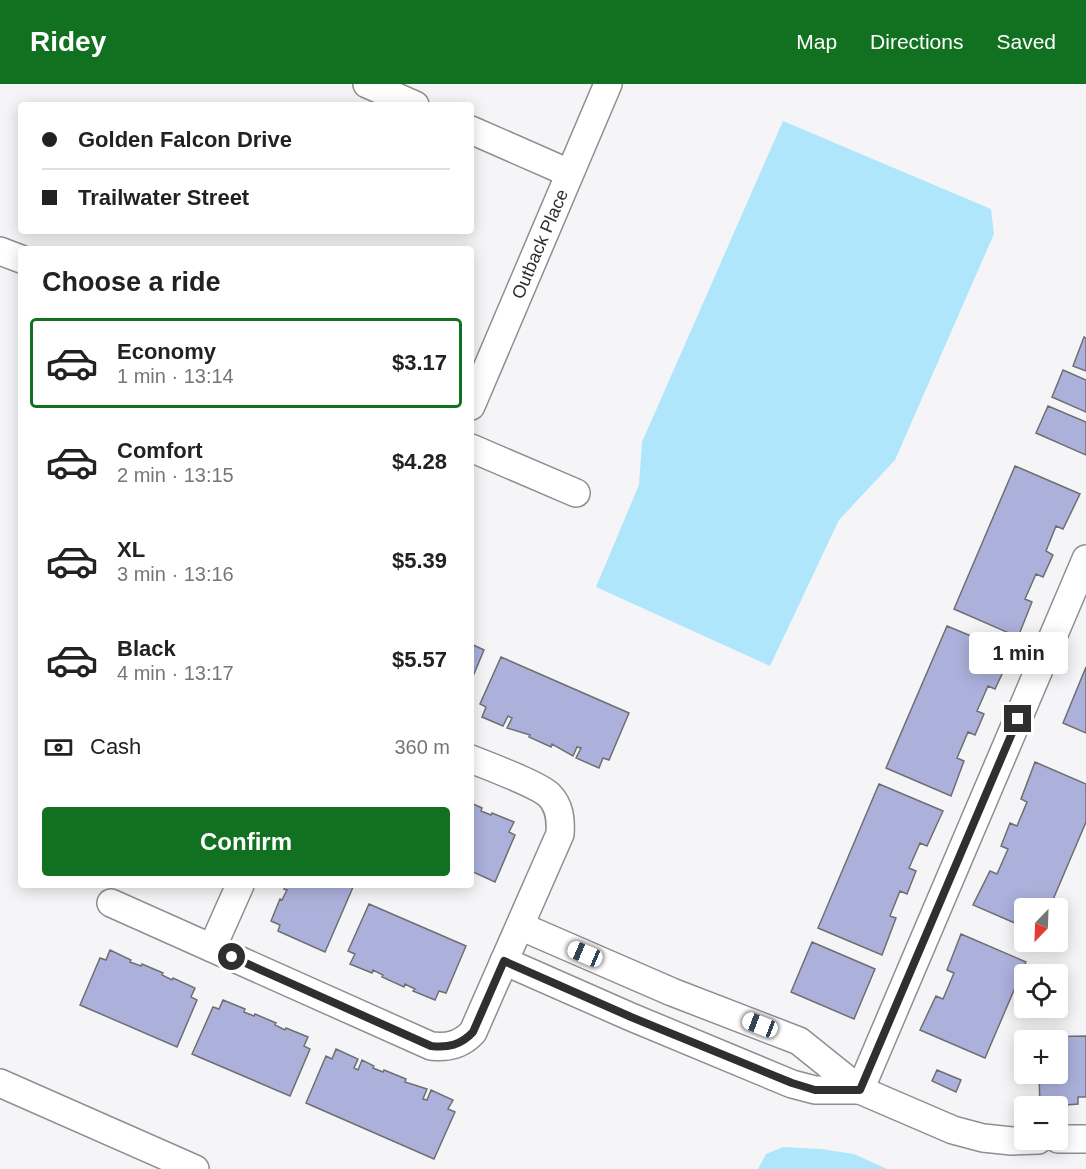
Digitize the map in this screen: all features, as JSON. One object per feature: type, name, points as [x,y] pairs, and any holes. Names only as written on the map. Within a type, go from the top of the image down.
[{"type":"street","points":[[367,84],[408,102]]},
{"type":"street","name":"Outback Place","points":[[474,399],[608,84]]},
{"type":"street","points":[[474,131],[569,172]]},
{"type":"street","points":[[0,250],[18,258]]},
{"type":"street","points":[[474,449],[576,493]]},
{"type":"street","points":[[860,1090],[1075,614],[1086,559]]},
{"type":"street","points":[[111,903],[431,1046],[443,1047],[465,1041],[473,1032],[560,834],[561,820],[558,808],[548,794],[474,760]]},
{"type":"street","points":[[212,948],[239,888]]},
{"type":"street","points":[[520,926],[672,992],[799,1041],[860,1090],[953,1130],[983,1138],[1014,1141]]},
{"type":"street","points":[[504,961],[631,1017],[792,1083],[815,1090],[860,1090]]},
{"type":"street","points":[[0,1083],[195,1169]]},
{"type":"street","points":[[1068,1139],[1086,1139]]},
{"type":"water","points":[[783,121],[991,209],[994,234],[895,460],[839,520],[770,666],[596,587],[639,485],[642,442]]},
{"type":"water","points":[[783,1147],[854,1154],[887,1169],[758,1169],[766,1154]]},
{"type":"building","points":[[1084,337],[1086,338],[1086,371],[1073,366]]},
{"type":"building","points":[[1063,370],[1086,380],[1086,412],[1052,397]]},
{"type":"building","points":[[1048,406],[1086,422],[1086,455],[1036,433]]},
{"type":"building","points":[[1015,466],[1080,494],[1063,529],[1056,526],[1046,551],[1053,555],[1043,577],[1036,574],[1025,599],[1032,602],[1018,637],[954,609]]},
{"type":"building","points":[[947,626],[1012,653],[995,689],[988,686],[977,711],[984,714],[975,735],[968,732],[957,758],[964,761],[951,796],[886,768]]},
{"type":"building","points":[[474,645],[484,650],[474,674]]},
{"type":"building","points":[[501,657],[629,713],[609,760],[603,758],[599,768],[576,758],[581,748],[577,747],[573,756],[552,744],[551,747],[529,737],[530,735],[507,728],[512,718],[508,716],[503,726],[482,717],[486,707],[480,704]]},
{"type":"building","points":[[1086,667],[1086,733],[1063,723]]},
{"type":"building","points":[[1035,762],[1086,784],[1086,822],[1054,898],[1014,898],[1014,923],[973,905],[990,871],[997,874],[1008,849],[1001,846],[1010,823],[1017,826],[1027,802],[1021,799]]},
{"type":"building","points":[[879,784],[943,811],[927,846],[920,843],[909,868],[916,871],[907,894],[900,891],[890,916],[896,918],[882,955],[818,928]]},
{"type":"building","points":[[474,804],[482,808],[481,811],[514,822],[509,832],[515,835],[495,882],[474,872]]},
{"type":"building","points":[[353,888],[325,952],[278,931],[280,925],[271,921],[280,899],[282,900],[287,890],[284,889]]},
{"type":"building","points":[[369,904],[466,946],[446,993],[439,991],[435,1000],[413,991],[415,989],[405,984],[404,987],[382,977],[383,975],[373,970],[372,973],[350,964],[355,954],[348,951]]},
{"type":"building","points":[[961,934],[1026,962],[1025,964],[1014,964],[1014,990],[985,1058],[920,1030],[936,996],[943,999],[954,973],[947,970]]},
{"type":"building","points":[[812,942],[875,969],[854,1019],[791,992]]},
{"type":"building","points":[[110,950],[131,960],[130,962],[141,966],[142,964],[163,973],[162,975],[172,980],[173,978],[195,988],[191,997],[197,1000],[177,1047],[80,1005],[100,958],[106,960]]},
{"type":"building","points":[[223,1000],[245,1009],[244,1012],[276,1023],[275,1025],[285,1030],[286,1028],[308,1037],[304,1046],[310,1049],[290,1096],[192,1054],[213,1007],[219,1009]]},
{"type":"building","points":[[1068,1036],[1086,1036],[1086,1097],[1078,1097],[1078,1104],[1068,1105],[1068,1096],[1040,1096],[1039,1084],[1068,1084]]},
{"type":"building","points":[[336,1049],[358,1059],[354,1068],[358,1070],[362,1060],[374,1066],[373,1068],[383,1072],[384,1070],[406,1079],[405,1082],[427,1089],[423,1099],[427,1100],[431,1090],[453,1100],[448,1109],[455,1112],[434,1159],[306,1103],[326,1056],[332,1059]]},
{"type":"building","points":[[937,1070],[961,1080],[956,1092],[932,1081]]},
{"type":"route","points":[[232,957],[431,1046],[443,1047],[465,1041],[473,1032],[504,961],[631,1017],[792,1083],[815,1090],[860,1090],[1018,719]]}]
